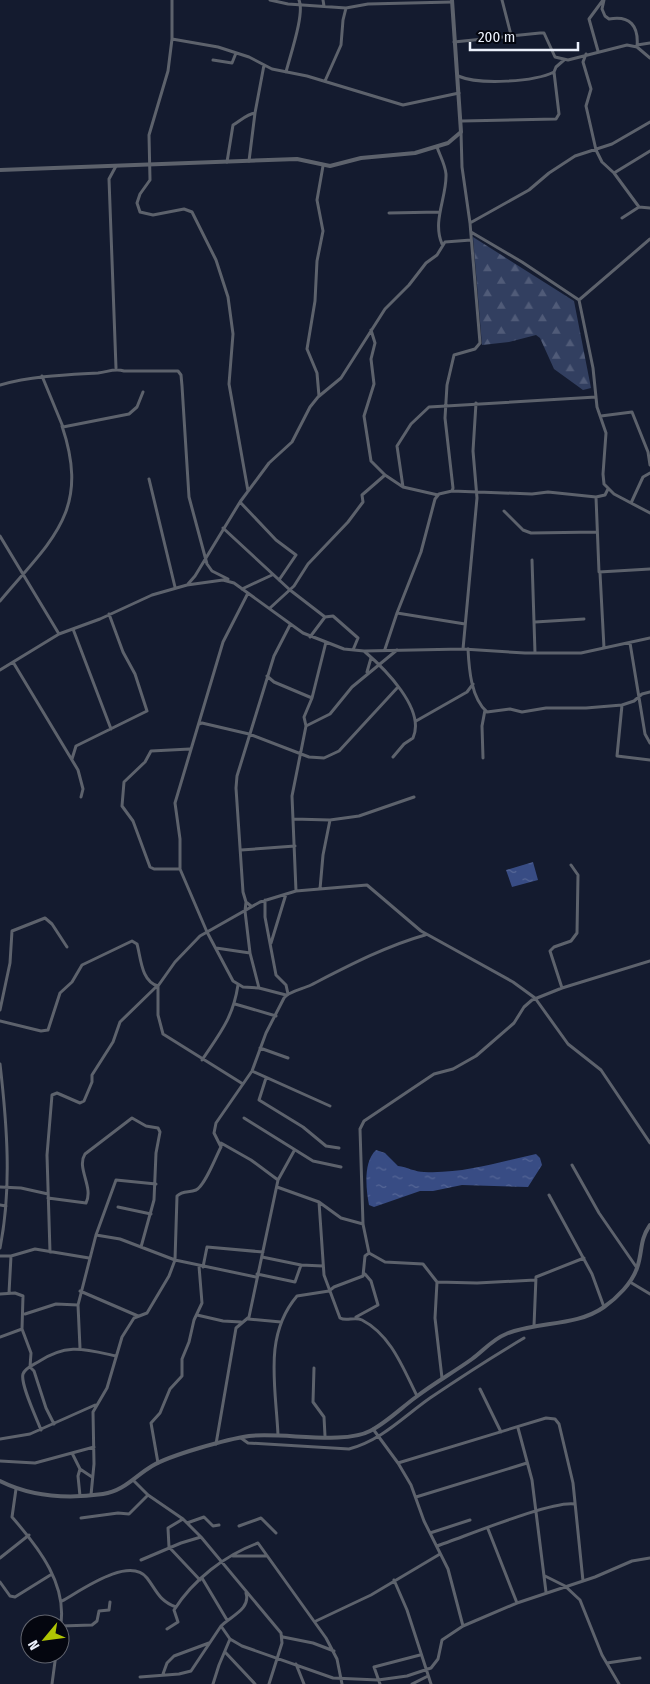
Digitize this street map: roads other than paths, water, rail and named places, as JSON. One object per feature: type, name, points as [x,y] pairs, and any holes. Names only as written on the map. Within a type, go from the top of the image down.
[{"type":"street","points":[[172,0],[172,39],[167,77],[149,135],[150,180],[140,194],[137,203],[140,212],[153,215],[184,209],[192,212],[223,278],[233,334],[229,384],[248,491]]},
{"type":"street","points":[[270,0],[302,6],[346,8],[368,4],[452,1],[462,121],[462,167],[470,223],[480,343],[476,349],[454,355],[444,405],[452,491]]},
{"type":"street","points":[[286,72],[302,6],[299,0]]},
{"type":"street","points":[[323,0],[324,6]]},
{"type":"street","points":[[502,0],[511,35]]},
{"type":"street","points":[[604,0],[602,9],[605,16],[609,19],[618,16],[630,21],[637,34],[637,46],[650,58]]},
{"type":"street","points":[[598,51],[589,19],[604,0]]},
{"type":"street","points":[[325,81],[341,45],[346,8]]},
{"type":"street","points":[[454,42],[544,33],[555,57],[564,60]]},
{"type":"street","points":[[172,39],[200,42],[286,72],[325,81],[403,105],[459,93]]},
{"type":"street","points":[[462,121],[556,119],[559,116],[554,72],[556,67],[564,60],[586,53],[627,45],[650,44]]},
{"type":"street","points":[[213,60],[232,64],[236,53]]},
{"type":"street","points":[[586,53],[583,62],[591,89],[586,106],[596,150],[602,162],[614,173],[639,207]]},
{"type":"street","points":[[249,162],[255,113],[264,65]]},
{"type":"street","points":[[458,76],[468,79],[539,79],[554,72]]},
{"type":"street","points":[[227,162],[233,125],[249,114],[255,113]]},
{"type":"street","points":[[470,223],[528,190],[575,156],[612,144],[650,122]]},
{"type":"street","points":[[0,170],[302,159],[323,166],[371,157],[415,153],[448,143],[461,132]]},
{"type":"street","points":[[437,147],[446,172],[439,212],[442,244]]},
{"type":"street","points":[[614,173],[650,151]]},
{"type":"street","points":[[106,166],[109,175],[116,368]]},
{"type":"street","points":[[109,175],[116,166]]},
{"type":"street","points":[[318,397],[317,373],[307,349],[315,301],[317,261],[323,231],[317,200],[323,166]]},
{"type":"street","points":[[622,218],[639,207],[650,208]]},
{"type":"street","points":[[389,213],[439,212]]},
{"type":"street","points":[[470,232],[522,262],[579,300],[596,397],[606,433],[603,480],[608,489],[650,513]]},
{"type":"street","points":[[579,300],[650,239]]},
{"type":"street","points":[[187,585],[195,576],[240,502],[269,463],[292,442],[318,397],[328,392],[344,374],[370,330],[389,304],[409,285],[426,263],[437,255],[442,244],[448,241],[471,240]]},
{"type":"street","points":[[370,330],[375,343],[371,359],[374,384],[364,416],[371,461],[385,475],[404,486],[438,496],[452,491],[532,494],[548,492],[596,497],[605,495],[608,489]]},
{"type":"street","points":[[0,386],[42,376],[104,372],[116,368],[124,371],[173,370],[181,375],[189,497],[209,568],[310,637],[353,650],[364,651],[385,649],[463,649],[535,654],[581,653],[650,638]]},
{"type":"street","points":[[0,601],[58,531],[66,516],[71,498],[71,457],[62,426],[42,376]]},
{"type":"street","points":[[62,426],[129,414],[137,407],[143,392]]},
{"type":"street","points":[[404,486],[397,452],[398,442],[411,424],[429,407],[596,397]]},
{"type":"street","points":[[463,649],[477,492],[473,451],[476,404]]},
{"type":"street","points":[[601,416],[632,412],[648,452],[650,465]]},
{"type":"street","points":[[631,503],[643,477],[650,473]]},
{"type":"street","points":[[270,608],[290,590],[308,564],[354,515],[363,502],[362,495],[385,475]]},
{"type":"street","points":[[149,479],[175,587]]},
{"type":"street","points":[[385,649],[396,613],[421,552],[428,520],[438,496]]},
{"type":"street","points":[[596,497],[604,648]]},
{"type":"street","points":[[240,502],[276,540],[296,555],[279,580]]},
{"type":"street","points":[[504,511],[523,530],[531,533],[597,532]]},
{"type":"street","points":[[223,528],[290,590],[325,617],[333,616],[358,638],[353,650]]},
{"type":"street","points":[[0,536],[59,634]]},
{"type":"street","points":[[532,560],[535,654]]},
{"type":"street","points":[[600,573],[650,569]]},
{"type":"street","points":[[242,589],[272,574]]},
{"type":"street","points":[[0,670],[59,634],[152,595],[175,587],[230,581]]},
{"type":"street","points":[[248,594],[222,642],[176,803],[180,838],[180,868],[207,932],[227,971],[238,985],[287,994],[410,939],[426,934]]},
{"type":"street","points":[[396,613],[464,624]]},
{"type":"street","points":[[72,759],[76,746],[145,713],[147,708],[109,614]]},
{"type":"street","points":[[310,637],[325,617]]},
{"type":"street","points":[[535,622],[584,619]]},
{"type":"street","points":[[259,988],[250,953],[245,911],[246,902],[243,892],[236,788],[249,734],[267,675],[274,656],[290,625]]},
{"type":"street","points":[[73,629],[111,729]]},
{"type":"street","points":[[296,891],[292,819],[293,786],[306,726],[304,716],[312,698],[326,642]]},
{"type":"street","points":[[630,643],[645,734],[650,743]]},
{"type":"street","points":[[306,726],[330,714],[367,673],[397,649]]},
{"type":"street","points":[[468,650],[473,684],[479,702],[485,710],[496,713],[510,709],[522,712],[546,708],[586,708],[622,705],[650,692]]},
{"type":"street","points":[[364,651],[398,687],[409,704],[416,721],[413,738],[404,744],[393,757]]},
{"type":"street","points":[[367,673],[371,658]]},
{"type":"street","points":[[13,662],[72,759],[82,786],[81,797]]},
{"type":"street","points":[[267,675],[274,682],[312,698]]},
{"type":"street","points":[[416,721],[467,692],[473,684]]},
{"type":"street","points":[[198,724],[202,723],[249,734],[301,754],[324,758],[339,751],[398,687]]},
{"type":"street","points":[[622,705],[617,756],[650,760]]},
{"type":"street","points":[[483,758],[482,726],[485,710]]},
{"type":"street","points":[[180,868],[154,870],[150,866],[133,821],[122,806],[122,790],[128,776],[145,762],[151,751],[190,749]]},
{"type":"street","points":[[292,819],[330,820],[359,816],[414,798]]},
{"type":"street","points":[[320,889],[323,855],[330,820]]},
{"type":"street","points":[[241,850],[295,846]]},
{"type":"street","points":[[562,988],[550,951],[554,947],[571,941],[577,933],[578,875],[571,865]]},
{"type":"street","points":[[50,1252],[47,1155],[52,1094],[57,1093],[80,1103],[84,1101],[92,1082],[92,1075],[113,1042],[120,1022],[158,986],[191,945],[207,932],[252,906],[296,891],[367,885],[405,920],[426,934],[512,982],[535,998],[568,1044],[601,1070],[650,1143]]},
{"type":"street","points":[[271,944],[286,894]]},
{"type":"street","points":[[265,900],[265,917],[276,975],[286,985],[287,994],[266,1033],[252,1071],[216,1123],[214,1133],[221,1143],[251,1160],[278,1180]]},
{"type":"street","points":[[246,902],[252,906]]},
{"type":"street","points":[[0,1010],[10,963],[12,931],[45,918],[52,924],[67,947]]},
{"type":"street","points":[[0,1021],[41,1031],[48,1030],[60,993],[72,982],[82,965],[132,941],[137,944],[146,977],[152,984],[158,986]]},
{"type":"street","points":[[215,948],[250,953]]},
{"type":"street","points":[[369,1253],[364,1224],[360,1130],[364,1121],[434,1074],[453,1069],[476,1056],[514,1023],[524,1007],[535,998],[650,961]]},
{"type":"street","points":[[202,1060],[226,1026],[235,1004],[238,985]]},
{"type":"street","points":[[158,986],[158,1015],[163,1034],[243,1084]]},
{"type":"street","points":[[235,1004],[276,1016]]},
{"type":"street","points":[[260,1048],[288,1058]]},
{"type":"street","points":[[0,1064],[6,1106],[6,1206],[0,1248]]},
{"type":"street","points":[[252,1071],[330,1106]]},
{"type":"street","points":[[266,1078],[259,1100],[303,1127],[326,1146],[339,1148]]},
{"type":"street","points":[[0,1187],[86,1203],[89,1188],[83,1157],[90,1149],[132,1118],[146,1126],[160,1130],[156,1184],[151,1214],[141,1248]]},
{"type":"street","points":[[244,1118],[294,1151],[321,1165],[341,1167]]},
{"type":"street","points":[[91,1495],[94,1447],[92,1420],[96,1405],[107,1388],[122,1337],[130,1322],[148,1310],[169,1276],[175,1260],[177,1196],[182,1192],[196,1190],[202,1186],[221,1143]]},
{"type":"street","points":[[248,1319],[278,1180],[294,1151]]},
{"type":"street","points":[[572,1165],[599,1213],[637,1269]]},
{"type":"street","points":[[80,1348],[78,1305],[80,1290],[96,1235],[116,1180],[156,1184]]},
{"type":"street","points":[[277,1187],[320,1202],[341,1218],[364,1224]]},
{"type":"street","points":[[549,1195],[584,1258],[604,1307]]},
{"type":"street","points":[[320,1202],[324,1266],[329,1291],[342,1320],[355,1318],[378,1305],[371,1281],[364,1274],[365,1256],[369,1253]]},
{"type":"street","points":[[0,1205],[6,1206]]},
{"type":"street","points":[[118,1207],[151,1214]]},
{"type":"street","points":[[0,1481],[16,1489],[38,1495],[91,1495],[117,1490],[158,1462],[241,1438],[364,1433],[373,1429],[503,1335],[534,1326],[581,1318],[604,1307],[630,1282],[637,1269],[641,1242],[650,1225]]},
{"type":"street","points":[[96,1235],[120,1239],[175,1260],[201,1267],[295,1282],[301,1265]]},
{"type":"street","points":[[158,1462],[150,1423],[160,1413],[170,1389],[181,1379],[182,1359],[189,1342],[194,1320],[202,1303],[201,1267],[207,1247],[263,1254],[301,1265],[324,1266]]},
{"type":"street","points":[[0,1256],[11,1256],[35,1250],[89,1258]]},
{"type":"street","points":[[369,1253],[385,1262],[423,1264],[437,1282],[435,1318],[442,1378]]},
{"type":"street","points":[[9,1293],[11,1256]]},
{"type":"street","points":[[534,1326],[535,1280],[538,1274],[584,1258]]},
{"type":"street","points":[[278,1435],[273,1375],[274,1346],[281,1322],[296,1296],[329,1291],[364,1274]]},
{"type":"street","points":[[437,1282],[476,1283],[535,1280]]},
{"type":"street","points":[[630,1282],[650,1294]]},
{"type":"street","points":[[80,1290],[138,1316]]},
{"type":"street","points":[[0,1294],[9,1293],[23,1296],[24,1314],[22,1329],[31,1353],[30,1367],[34,1371],[46,1408],[54,1424]]},
{"type":"street","points":[[24,1314],[56,1304],[78,1305]]},
{"type":"street","points":[[197,1315],[223,1321],[242,1322]]},
{"type":"street","points":[[355,1318],[377,1328],[382,1334],[417,1396]]},
{"type":"street","points":[[215,1445],[236,1328],[248,1319],[281,1322]]},
{"type":"street","points":[[0,1337],[22,1329]]},
{"type":"street","points":[[241,1438],[248,1443],[349,1449],[380,1437],[428,1400],[524,1338]]},
{"type":"street","points":[[41,1430],[23,1378],[23,1373],[56,1352],[80,1348],[116,1356]]},
{"type":"street","points":[[314,1368],[312,1402],[324,1417],[324,1436]]},
{"type":"street","points":[[480,1389],[501,1432]]},
{"type":"street","points":[[0,1439],[15,1438],[41,1430],[96,1405]]},
{"type":"street","points":[[398,1463],[546,1418],[558,1421],[572,1476],[583,1581]]},
{"type":"street","points":[[518,1428],[536,1511],[546,1592]]},
{"type":"street","points":[[373,1429],[398,1463],[416,1497],[430,1533],[448,1569],[463,1626]]},
{"type":"street","points":[[0,1461],[35,1463],[94,1447]]},
{"type":"street","points":[[72,1453],[80,1469],[80,1496]]},
{"type":"street","points":[[416,1497],[527,1463]]},
{"type":"street","points":[[80,1469],[92,1477]]},
{"type":"street","points":[[133,1480],[148,1495],[183,1519],[201,1537],[223,1561],[282,1637],[313,1643],[334,1651]]},
{"type":"street","points":[[16,1489],[12,1517],[29,1535],[52,1574],[62,1601],[61,1614]]},
{"type":"street","points":[[81,1518],[118,1513],[129,1514],[148,1495]]},
{"type":"street","points":[[437,1546],[536,1511],[566,1503],[575,1504]]},
{"type":"street","points":[[187,1523],[204,1517],[213,1526],[219,1525]]},
{"type":"street","points":[[239,1526],[261,1518],[276,1533]]},
{"type":"street","points":[[183,1519],[168,1528],[169,1548],[201,1579],[227,1621]]},
{"type":"street","points":[[430,1533],[470,1520]]},
{"type":"street","points":[[488,1529],[516,1603]]},
{"type":"street","points":[[0,1558],[29,1535]]},
{"type":"street","points":[[141,1560],[201,1537]]},
{"type":"street","points":[[167,1630],[178,1622],[174,1614],[176,1608],[201,1579],[230,1556],[258,1543],[316,1621],[334,1651],[342,1684]]},
{"type":"street","points":[[316,1621],[371,1595],[440,1554]]},
{"type":"street","points":[[230,1556],[266,1556]]},
{"type":"street","points":[[221,1626],[230,1639],[242,1646],[341,1679],[379,1682],[426,1670],[438,1659],[442,1640],[463,1626],[546,1592],[583,1581],[632,1561],[650,1558]]},
{"type":"street","points":[[62,1601],[89,1584],[117,1573],[131,1570],[146,1576],[160,1599],[176,1608]]},
{"type":"street","points":[[0,1582],[10,1596],[15,1597],[52,1574]]},
{"type":"street","points":[[545,1576],[565,1586],[583,1606],[606,1662],[619,1684]]},
{"type":"street","points":[[394,1580],[408,1615],[430,1684]]},
{"type":"street","points":[[140,1677],[180,1674],[191,1671],[221,1626],[246,1603],[245,1591]]},
{"type":"street","points":[[70,1627],[92,1625],[96,1621],[99,1612],[109,1610],[110,1602]]},
{"type":"street","points":[[269,1684],[278,1658],[282,1637]]},
{"type":"street","points":[[214,1684],[230,1639]]},
{"type":"street","points":[[163,1674],[167,1663],[174,1656],[210,1643]]},
{"type":"street","points":[[225,1652],[255,1684]]},
{"type":"street","points":[[379,1682],[374,1667],[420,1655]]},
{"type":"street","points":[[606,1662],[640,1658]]},
{"type":"street","points":[[296,1663],[304,1684]]},
{"type":"street","points":[[52,1684],[55,1664]]},
{"type":"street","points":[[412,1684],[428,1676]]},
{"type":"water","points":[[533,862],[538,880],[512,887],[506,870]]},
{"type":"water","points":[[376,1150],[385,1153],[398,1166],[421,1172],[467,1169],[536,1154],[540,1158],[542,1165],[528,1187],[462,1185],[433,1191],[420,1191],[374,1207],[369,1205],[367,1168]]}]
